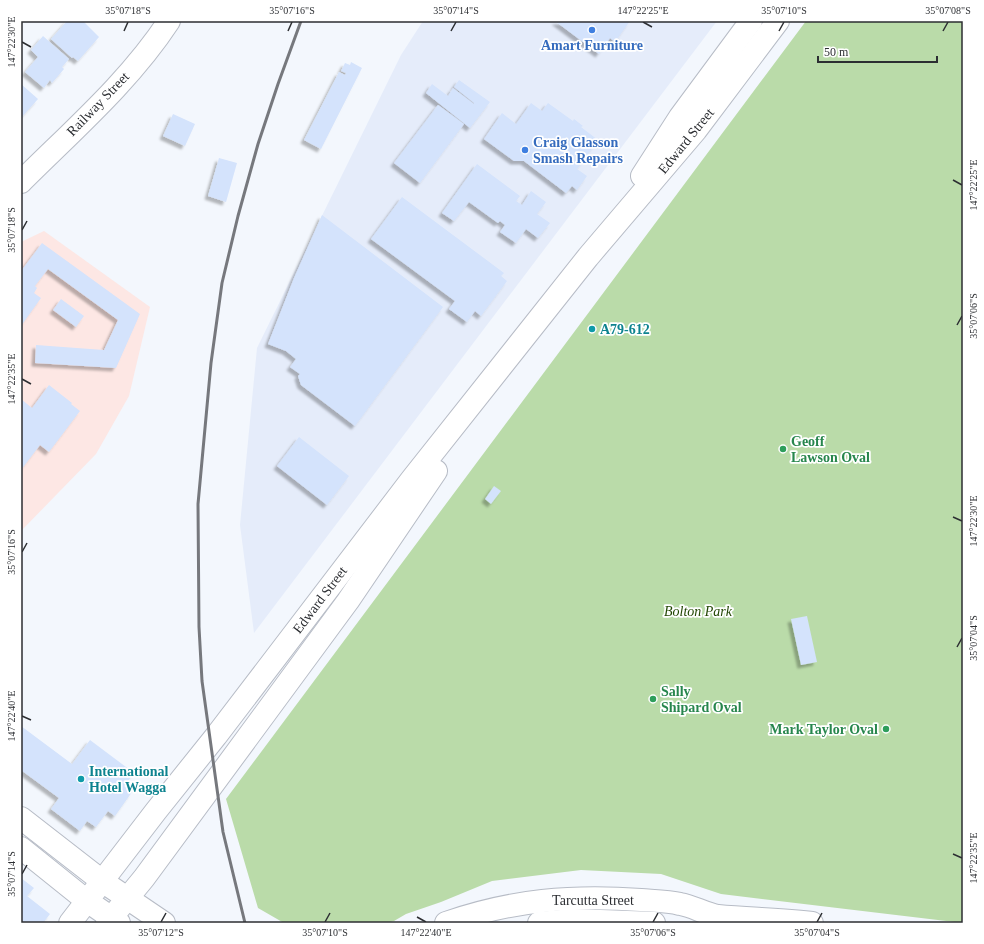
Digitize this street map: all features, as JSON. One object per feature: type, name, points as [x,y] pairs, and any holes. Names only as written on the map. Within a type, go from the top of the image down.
[{"type":"main road","name":"Railway Street","points":[[21,182],[109,95],[142,57],[169,21]]},
{"type":"main road","name":"Edward Street","points":[[588,257],[680,117],[751,21]]},
{"type":"main road","name":"Edward Street","points":[[70,923],[102,880],[216,736],[412,479],[588,257],[696,130],[778,21]]},
{"type":"main road","name":"Edward Street","points":[[112,921],[348,601],[539,320]]},
{"type":"main road","points":[[21,818],[102,880],[164,923]]},
{"type":"main road","points":[[21,848],[112,921]]},
{"type":"main road","points":[[601,898],[601,920]]},
{"type":"main road","name":"Tarcutta Street","points":[[446,923],[484,911],[517,904],[552,899],[601,898],[681,904],[716,916],[812,923]]},
{"type":"main road","points":[[636,900],[644,922]]},
{"type":"main road","name":"Tarcutta Street","points":[[687,923],[716,916]]},
{"type":"main road","name":"Tarcutta Street","points":[[539,923],[573,920],[644,922]]},
{"type":"shaded area","points":[[423,21],[717,21],[254,633],[240,525],[257,348],[401,55]]},
{"type":"shaded area","points":[[44,231],[150,307],[129,396],[96,454],[21,531],[21,242]]},
{"type":"green space","name":"Bolton Park","points":[[806,21],[963,21],[963,923],[721,894],[661,874],[581,870],[492,881],[386,923],[284,923],[258,908],[226,799]]},
{"type":"building","points":[[67,21],[83,21],[99,37],[78,61],[73,57],[72,58],[51,39]]},
{"type":"building","name":"Amart Furniture","points":[[555,21],[630,21],[615,42],[610,38],[599,54]]},
{"type":"building","points":[[43,36],[69,59],[62,67],[64,69],[52,83],[50,80],[44,88],[25,72],[38,57],[31,50]]},
{"type":"building","points":[[351,62],[362,68],[321,149],[304,140],[339,72],[345,75],[346,73],[341,71],[345,63],[350,65]]},
{"type":"building","points":[[459,80],[490,102],[470,128],[426,93],[432,84],[448,96],[453,88],[474,104],[454,87]]},
{"type":"building","points":[[21,84],[38,99],[21,118]]},
{"type":"building","points":[[531,103],[542,111],[548,103],[573,121],[574,119],[583,126],[581,127],[598,140],[577,169],[587,176],[577,190],[572,186],[566,193],[524,161],[514,161],[484,139],[502,113],[516,124]]},
{"type":"building","points":[[438,105],[464,124],[420,183],[394,163]]},
{"type":"building","points":[[173,114],[195,124],[185,146],[163,136]]},
{"type":"building","points":[[219,158],[237,163],[226,202],[208,196]]},
{"type":"building","points":[[477,164],[520,196],[516,201],[522,205],[531,191],[546,202],[537,214],[550,223],[538,238],[526,229],[516,243],[500,232],[505,225],[500,221],[498,223],[469,202],[454,221],[442,213]]},
{"type":"building","points":[[402,197],[504,273],[501,276],[507,281],[481,316],[475,311],[467,322],[449,309],[455,301],[371,239]]},
{"type":"building","points":[[322,215],[443,307],[355,426],[301,385],[298,376],[300,374],[290,367],[296,359],[286,351],[268,344],[294,278]]},
{"type":"building","points":[[42,243],[140,314],[116,368],[35,363],[36,345],[104,350],[118,320],[48,269],[35,286],[37,288],[34,293],[41,298],[21,326],[21,271]]},
{"type":"building","points":[[61,299],[84,316],[76,327],[53,310]]},
{"type":"building","points":[[49,385],[80,411],[49,452],[40,445],[21,470],[21,399],[32,408]]},
{"type":"building","points":[[299,437],[349,476],[327,505],[277,466]]},
{"type":"building","points":[[494,486],[501,491],[491,504],[485,499]]},
{"type":"building","points":[[807,616],[817,662],[801,665],[791,619]]},
{"type":"building","name":"International Hotel Wagga","points":[[21,726],[72,764],[90,740],[134,773],[124,786],[132,792],[115,816],[108,811],[96,827],[87,821],[80,831],[51,809],[59,798],[21,770]]},
{"type":"building","points":[[21,878],[34,888],[27,896],[50,914],[43,923],[21,923]]},
{"type":"railway","points":[[245,923],[223,832],[202,681],[199,627],[198,504],[211,363],[222,283],[238,216],[258,144],[301,21]]},
{"type":"place","name":"Amart Furniture","points":[[592,30]]},
{"type":"place","name":"Craig Glasson Smash Repairs","points":[[525,150]]},
{"type":"place","name":"A79-612","points":[[592,329]]},
{"type":"place","name":"Geoff Lawson Oval","points":[[783,449]]},
{"type":"place","name":"Sally Shipard Oval","points":[[653,699]]},
{"type":"place","name":"Mark Taylor Oval","points":[[886,729]]},
{"type":"place","name":"International Hotel Wagga","points":[[81,779]]}]
